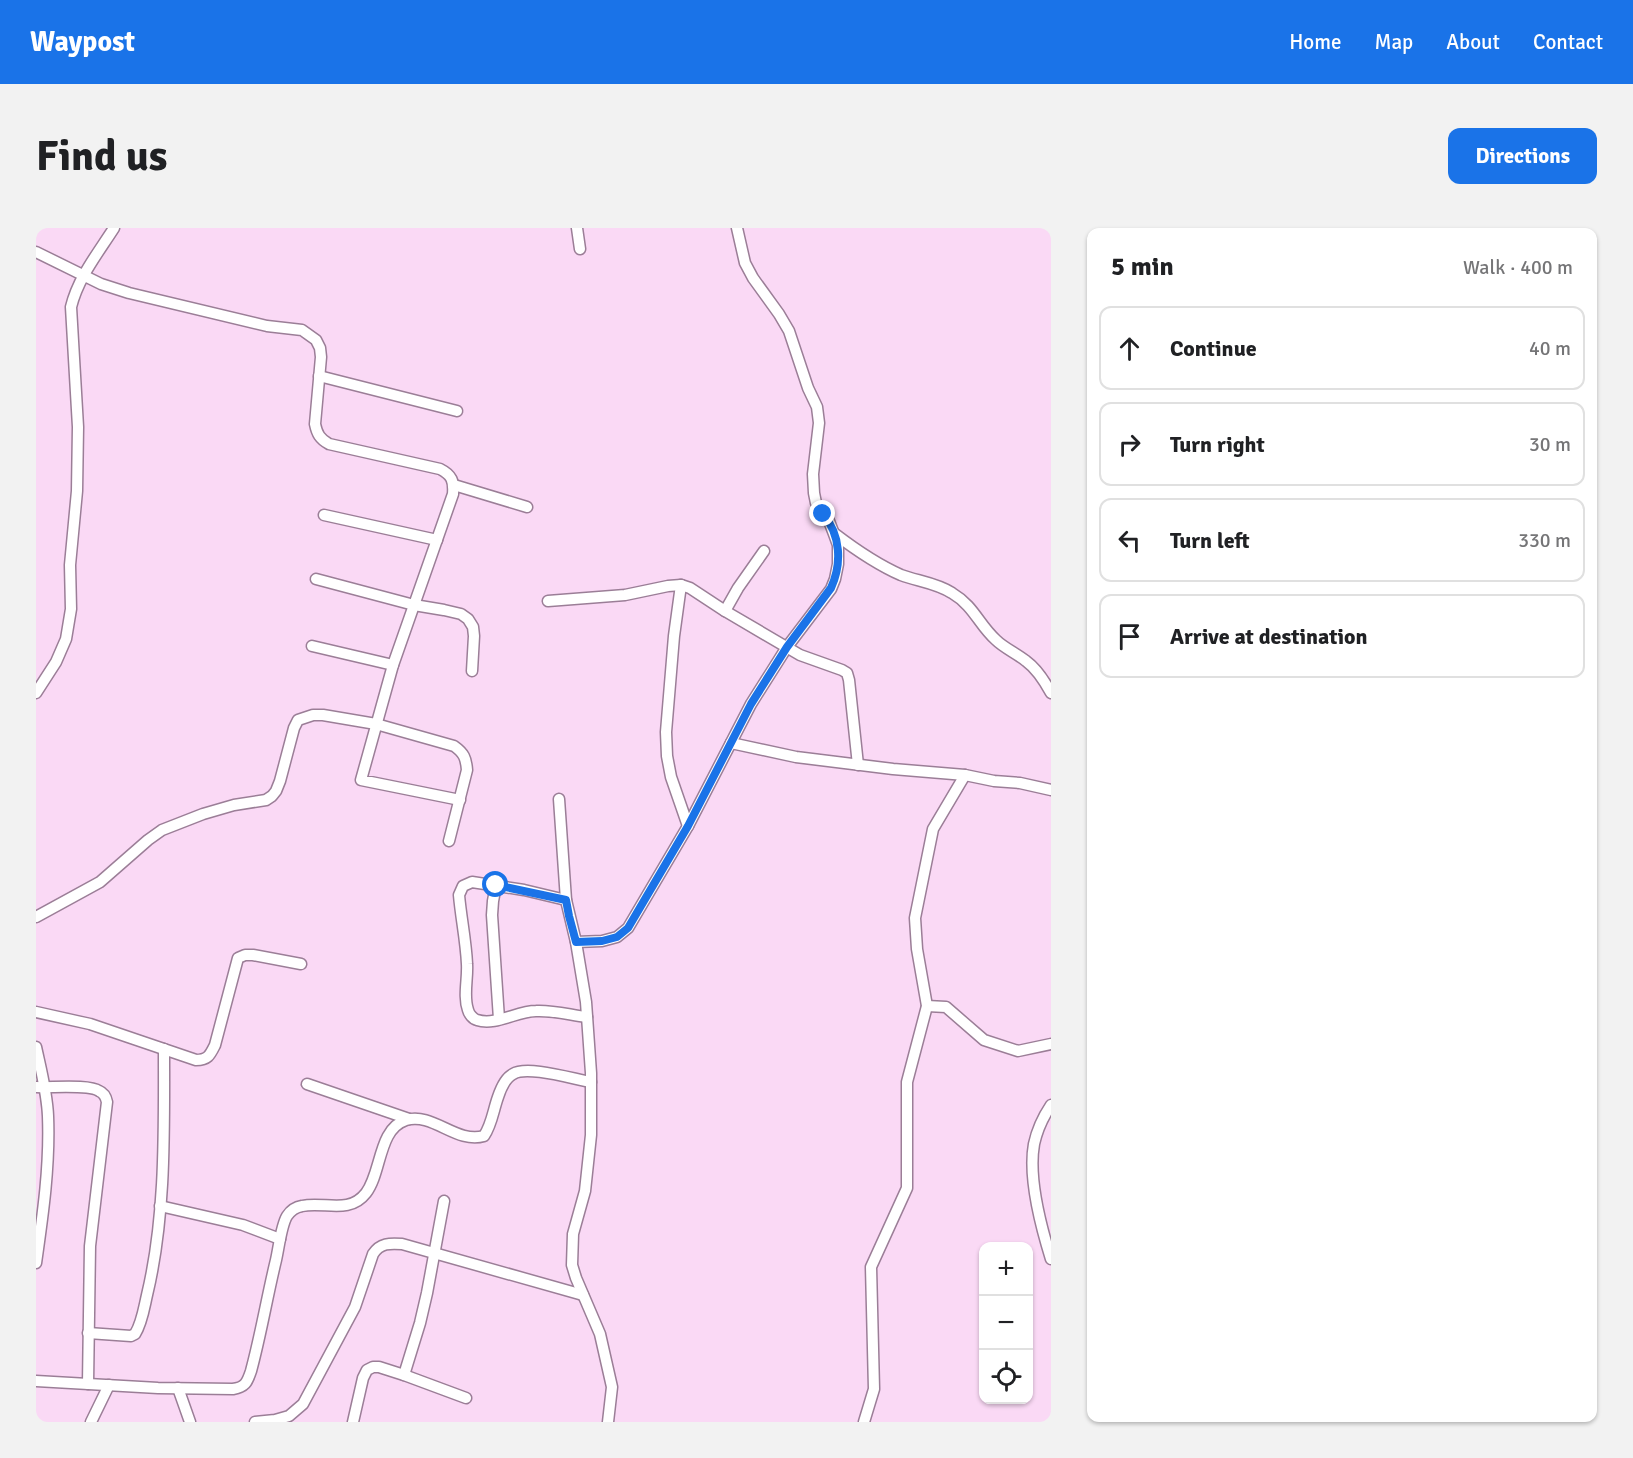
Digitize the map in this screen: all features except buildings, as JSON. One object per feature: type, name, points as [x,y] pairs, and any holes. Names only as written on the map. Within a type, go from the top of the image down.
[{"type":"street","points":[[36,693],[56,662],[66,639],[71,609],[70,566],[77,490],[78,427],[71,307],[84,275],[114,228]]},
{"type":"street","points":[[577,228],[580,249]]},
{"type":"street","points":[[576,942],[602,941],[617,937],[628,928],[688,826],[751,704],[787,647],[825,598],[835,579],[838,545],[829,521],[816,503],[814,493],[813,474],[819,423],[817,407],[808,388],[789,331],[745,263],[737,228]]},
{"type":"street","points":[[36,252],[101,284],[165,303],[267,326],[302,330],[316,340],[320,348],[315,424],[321,439],[329,444],[440,469],[448,473],[454,485],[453,494],[393,665],[361,780],[460,801]]},
{"type":"street","points":[[319,376],[457,411]]},
{"type":"street","points":[[454,485],[527,507]]},
{"type":"street","points":[[324,515],[437,540]]},
{"type":"street","points":[[834,534],[876,564],[938,586],[962,600],[996,640],[1037,671],[1051,693]]},
{"type":"street","points":[[725,611],[764,551]]},
{"type":"street","points":[[316,579],[414,606],[461,614],[473,627],[472,671]]},
{"type":"street","points":[[548,601],[625,595],[668,586],[681,585],[690,588],[800,655],[846,673],[850,689],[858,765]]},
{"type":"street","points":[[681,585],[666,732],[667,756],[688,826]]},
{"type":"street","points":[[312,646],[393,665]]},
{"type":"street","points":[[36,917],[100,882],[162,830],[203,814],[234,805],[266,800],[272,796],[280,781],[298,720],[313,715],[376,724],[454,746],[462,752],[466,759],[467,770],[449,841]]},
{"type":"street","points":[[731,743],[796,757],[965,775],[1051,790]]},
{"type":"street","points":[[864,1422],[874,1389],[871,1267],[907,1188],[907,1082],[927,1006],[917,949],[915,918],[933,829],[965,775]]},
{"type":"street","points":[[559,799],[566,900],[576,942],[587,1017],[591,1082],[591,1135],[585,1191],[573,1234],[572,1265],[600,1334],[612,1387],[608,1422]]},
{"type":"street","points":[[566,900],[496,885],[472,882],[463,886],[459,895],[468,966],[466,998],[468,1011],[477,1020],[499,1019],[535,1010],[587,1017]]},
{"type":"street","points":[[496,885],[492,915],[499,1019]]},
{"type":"street","points":[[36,1012],[90,1024],[196,1060],[204,1060],[209,1057],[215,1045],[238,958],[245,955],[301,964]]},
{"type":"street","points":[[927,1006],[946,1007],[984,1040],[1018,1051],[1051,1044]]},
{"type":"street","points":[[36,1047],[41,1087],[48,1116],[36,1263]]},
{"type":"street","points":[[88,1334],[135,1335],[141,1320],[153,1271],[160,1206],[164,1124],[164,1049]]},
{"type":"street","points":[[307,1084],[409,1119],[422,1119],[467,1138],[476,1138],[484,1136],[490,1127],[498,1097],[504,1082],[511,1074],[520,1070],[533,1070],[591,1082]]},
{"type":"street","points":[[41,1087],[92,1088],[102,1092],[107,1102],[90,1246],[88,1384]]},
{"type":"street","points":[[1051,1105],[1038,1130],[1033,1161],[1040,1226],[1051,1259]]},
{"type":"street","points":[[36,1381],[178,1388],[233,1389],[245,1385],[255,1357],[287,1216],[294,1208],[304,1205],[341,1207],[357,1202],[366,1194],[375,1178],[390,1132],[398,1123],[409,1119]]},
{"type":"street","points":[[404,1375],[427,1293],[444,1201]]},
{"type":"street","points":[[160,1206],[243,1225],[280,1239]]},
{"type":"street","points":[[255,1422],[289,1416],[303,1404],[355,1307],[373,1254],[376,1249],[390,1243],[402,1244],[583,1295]]},
{"type":"street","points":[[353,1422],[363,1378],[367,1370],[373,1367],[379,1366],[466,1398]]},
{"type":"street","points":[[91,1422],[109,1385]]},
{"type":"street","points":[[178,1388],[190,1422]]},
{"type":"route","points":[[496,885],[566,900],[576,942],[602,941],[617,937],[628,928],[688,826],[751,704],[787,647],[831,588],[838,564],[838,545],[829,521],[823,514]]}]
